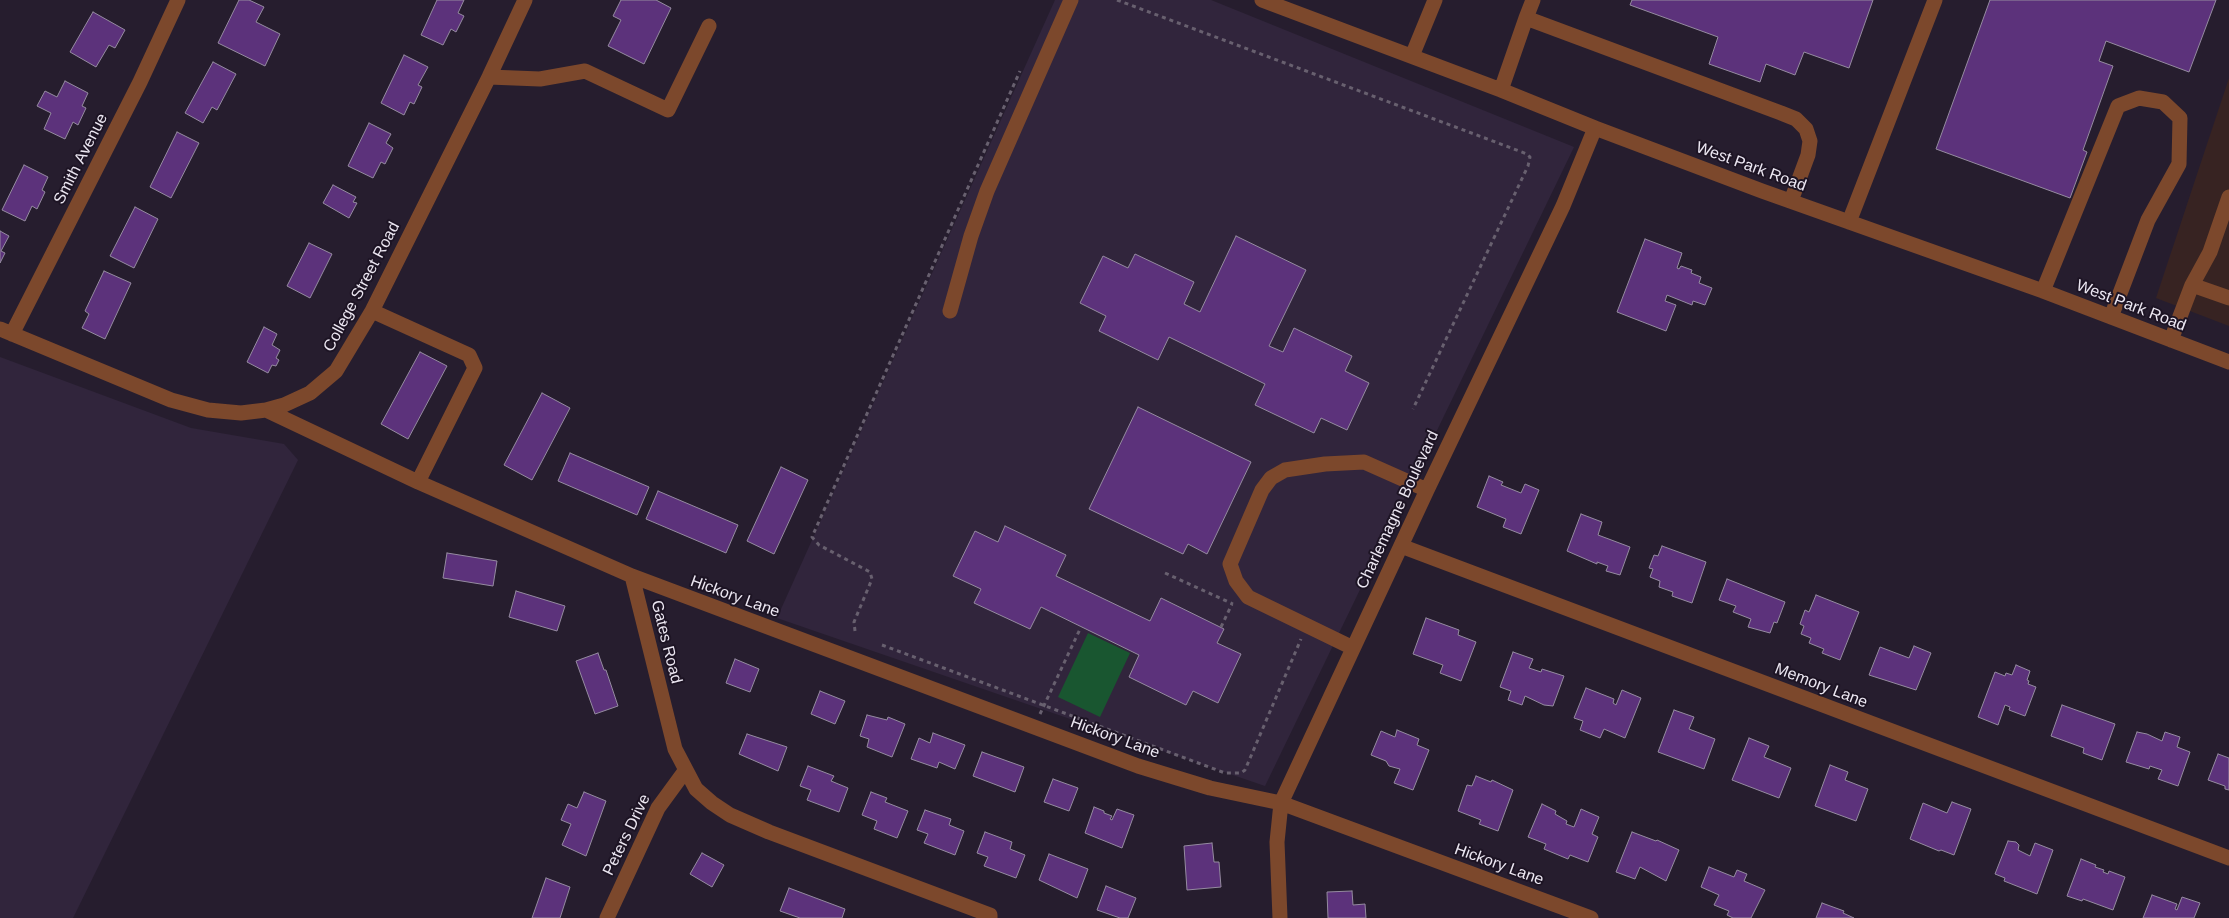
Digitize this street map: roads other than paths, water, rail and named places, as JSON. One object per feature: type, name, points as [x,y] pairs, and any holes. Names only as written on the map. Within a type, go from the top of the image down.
[{"type":"street","name":"Smith Avenue","points":[[6,331],[140,82],[178,0]]},
{"type":"street","name":"College Street Road","points":[[6,331],[171,400],[208,410],[242,413],[266,410],[284,405],[310,393],[336,371],[353,346],[489,77],[525,0]]},
{"type":"street","points":[[950,311],[970,236],[987,191],[1072,0]]},
{"type":"street","name":"West Park Road","points":[[1262,0],[1501,90],[1595,128],[2042,291],[2229,362]]},
{"type":"street","points":[[1412,56],[1435,0]]},
{"type":"street","points":[[1501,90],[1533,0]]},
{"type":"street","points":[[1849,222],[1935,0]]},
{"type":"street","points":[[1526,18],[1796,119],[1806,129],[1810,141],[1808,155],[1791,201]]},
{"type":"street","points":[[489,77],[540,79],[585,71],[668,110],[709,26]]},
{"type":"street","points":[[2042,291],[2118,106],[2139,98],[2163,102],[2180,118],[2179,164],[2148,220],[2111,318]]},
{"type":"street","name":"Charlemagne Boulevard","points":[[1280,918],[1277,842],[1281,803],[1400,546],[1563,206],[1595,128]]},
{"type":"street","points":[[2171,340],[2192,285],[2210,252],[2229,197]]},
{"type":"street","points":[[2192,285],[2229,298]]},
{"type":"street","points":[[372,311],[469,355],[475,368],[418,482]]},
{"type":"street","points":[[266,410],[418,482],[632,576]]},
{"type":"street","points":[[1353,648],[1248,597],[1236,581],[1230,564],[1262,490],[1271,478],[1285,470],[1325,464],[1364,462],[1427,490]]},
{"type":"street","name":"Memory Lane","points":[[1400,546],[2229,858]]},
{"type":"street","name":"Gates Road","points":[[632,576],[675,749],[696,789],[730,815],[769,832],[993,917]]},
{"type":"street","name":"Hickory Lane","points":[[632,576],[1138,766],[1210,788],[1281,803],[1590,918]]},
{"type":"street","name":"Peters Drive","points":[[607,918],[658,808],[685,771]]}]
